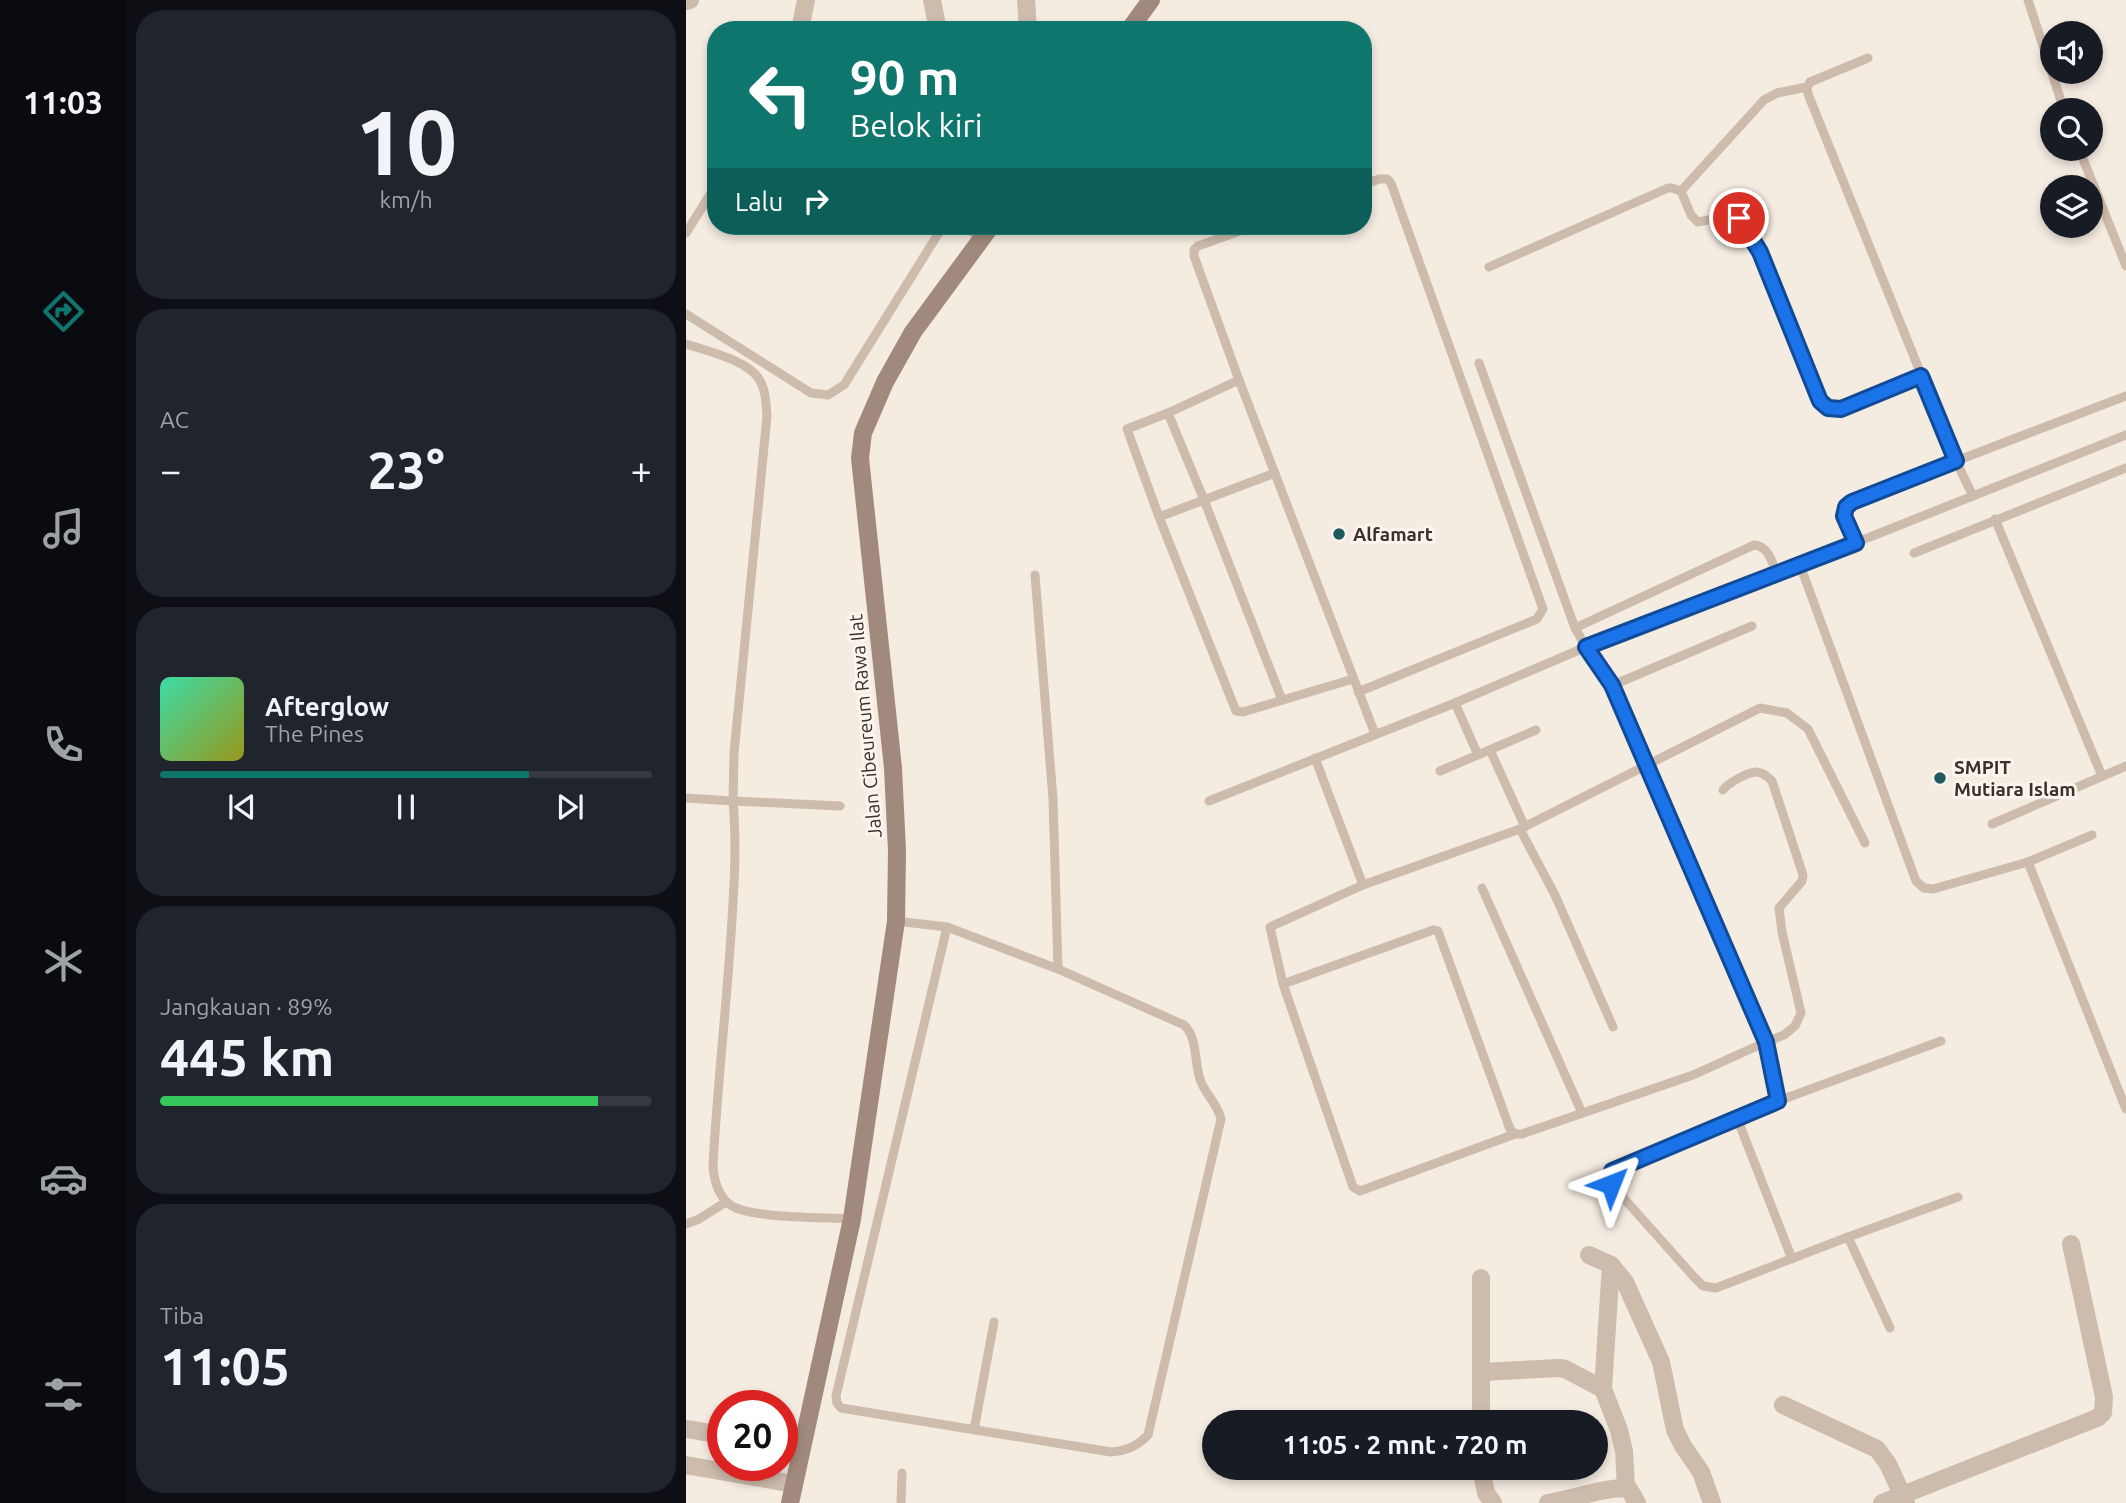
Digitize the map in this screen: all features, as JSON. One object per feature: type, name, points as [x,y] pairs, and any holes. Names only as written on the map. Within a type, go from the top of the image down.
[{"type":"street","points":[[802,21],[806,0]]},
{"type":"street","points":[[932,0],[937,21]]},
{"type":"street","points":[[1026,0],[1027,21]]},
{"type":"street","points":[[1136,21],[1152,0]]},
{"type":"street","name":"Jalan Cibeureum Rawa Ilat","points":[[798,1421],[852,1219],[896,921],[897,851],[893,768],[860,458],[863,433],[885,382],[913,332],[984,235]]},
{"type":"street","points":[[1882,1503],[1904,1499],[2097,1418],[2103,1413],[2104,1397],[2071,1244]]},
{"type":"street","points":[[1589,1255],[1611,1265],[1625,1282],[1657,1349],[1675,1430],[1701,1472],[1712,1503]]},
{"type":"street","points":[[1611,1265],[1603,1389],[1619,1430],[1632,1496]]},
{"type":"street","points":[[1481,1278],[1481,1410]]},
{"type":"street","points":[[1482,1372],[1565,1369],[1603,1389]]},
{"type":"street","points":[[1783,1405],[1877,1449],[1888,1464],[1904,1499]]},
{"type":"street","points":[[686,1429],[707,1432]]},
{"type":"street","points":[[686,1465],[794,1484]]},
{"type":"street","points":[[1483,1480],[1486,1493],[1493,1503]]},
{"type":"street","name":"Jalan Cibeureum Rawa Ilat","points":[[790,1503],[794,1481]]},
{"type":"street","points":[[1548,1503],[1618,1488],[1632,1496]]},
{"type":"lane","points":[[2028,0],[2060,98]]},
{"type":"lane","points":[[1868,58],[1810,82],[1807,87],[1808,94],[1921,376],[1973,496]]},
{"type":"lane","points":[[1681,191],[1764,100],[1777,93],[1807,87]]},
{"type":"lane","points":[[2084,161],[2126,265]]},
{"type":"lane","points":[[1358,692],[1537,619],[1543,610],[1391,183],[1387,179],[1372,182]]},
{"type":"lane","points":[[1489,267],[1672,188],[1681,191],[1691,215],[1699,222],[1729,216],[1739,218],[1745,226],[1760,252],[1820,401],[1828,408],[1841,409],[1921,376]]},
{"type":"lane","points":[[686,233],[707,199]]},
{"type":"lane","points":[[686,314],[811,393],[828,395],[844,385],[937,235]]},
{"type":"lane","points":[[1229,235],[1198,246],[1194,250],[1194,256],[1375,734]]},
{"type":"lane","points":[[686,344],[747,366],[759,378],[766,396],[767,416],[734,753],[736,848],[713,1166],[715,1184],[726,1202],[734,1208],[753,1213],[852,1219]]},
{"type":"lane","points":[[1479,363],[1575,628],[1612,685],[1766,1042],[1778,1101]]},
{"type":"lane","points":[[1239,380],[1127,429],[1159,517],[1238,712],[1353,679]]},
{"type":"lane","points":[[1856,543],[1844,516],[1846,507],[1852,502],[2126,396]]},
{"type":"lane","points":[[1168,413],[1282,700]]},
{"type":"lane","points":[[1209,801],[1455,703],[1586,647],[2126,435]]},
{"type":"lane","points":[[1913,553],[2126,468]]},
{"type":"lane","points":[[1159,517],[1275,473]]},
{"type":"lane","points":[[1995,519],[2102,776]]},
{"type":"lane","points":[[1575,628],[1754,545],[1765,549],[1777,574]]},
{"type":"lane","points":[[1800,565],[1916,881],[1924,888],[1933,888],[2028,862],[2092,835]]},
{"type":"lane","points":[[1035,575],[1053,799],[1058,969]]},
{"type":"lane","points":[[1612,685],[1752,626]]},
{"type":"lane","points":[[1455,703],[1478,755]]},
{"type":"lane","points":[[1515,1133],[1360,1191],[1353,1187],[1283,984],[1270,927],[1363,885],[1522,828],[1760,708],[1787,713],[1808,729],[1865,843]]},
{"type":"lane","points":[[1440,771],[1536,730]]},
{"type":"lane","points":[[1490,750],[1522,828],[1555,895],[1613,1027]]},
{"type":"lane","points":[[1315,758],[1363,885]]},
{"type":"lane","points":[[1992,824],[2126,766]]},
{"type":"lane","points":[[1283,984],[1433,930],[1438,931],[1510,1129],[1521,1134],[1693,1075],[1784,1035],[1795,1026],[1801,1013],[1779,908],[1802,881],[1803,875],[1772,781],[1755,772],[1728,783],[1723,790]]},
{"type":"lane","points":[[686,799],[840,806]]},
{"type":"lane","points":[[2028,862],[2126,1109]]},
{"type":"lane","points":[[1482,888],[1582,1113]]},
{"type":"lane","points":[[896,921],[947,928],[1058,969],[1184,1025],[1192,1036],[1200,1081],[1221,1119],[1148,1435],[1142,1442],[1123,1452],[841,1408],[837,1403],[836,1396],[947,928]]},
{"type":"lane","points":[[1941,1041],[1778,1101],[1612,1171],[1610,1177],[1611,1184],[1703,1286],[1716,1288],[1958,1197]]},
{"type":"lane","points":[[1737,1118],[1792,1259]]},
{"type":"lane","points":[[686,1224],[726,1202]]},
{"type":"lane","points":[[1849,1237],[1890,1328]]},
{"type":"lane","points":[[974,1430],[994,1322]]},
{"type":"lane","points":[[901,1503],[902,1473]]},
{"type":"place","name":"Alfamart","points":[[1339,534]]},
{"type":"place","name":"SMPIT Mutiara Islam","points":[[1940,778]]},
{"type":"route","points":[[1611,1184],[1612,1171],[1778,1101],[1766,1042],[1612,685],[1586,647],[1856,543],[1844,516],[1846,507],[1852,502],[1956,461],[1921,376],[1841,409],[1828,408],[1820,401],[1760,252],[1739,218]]}]
